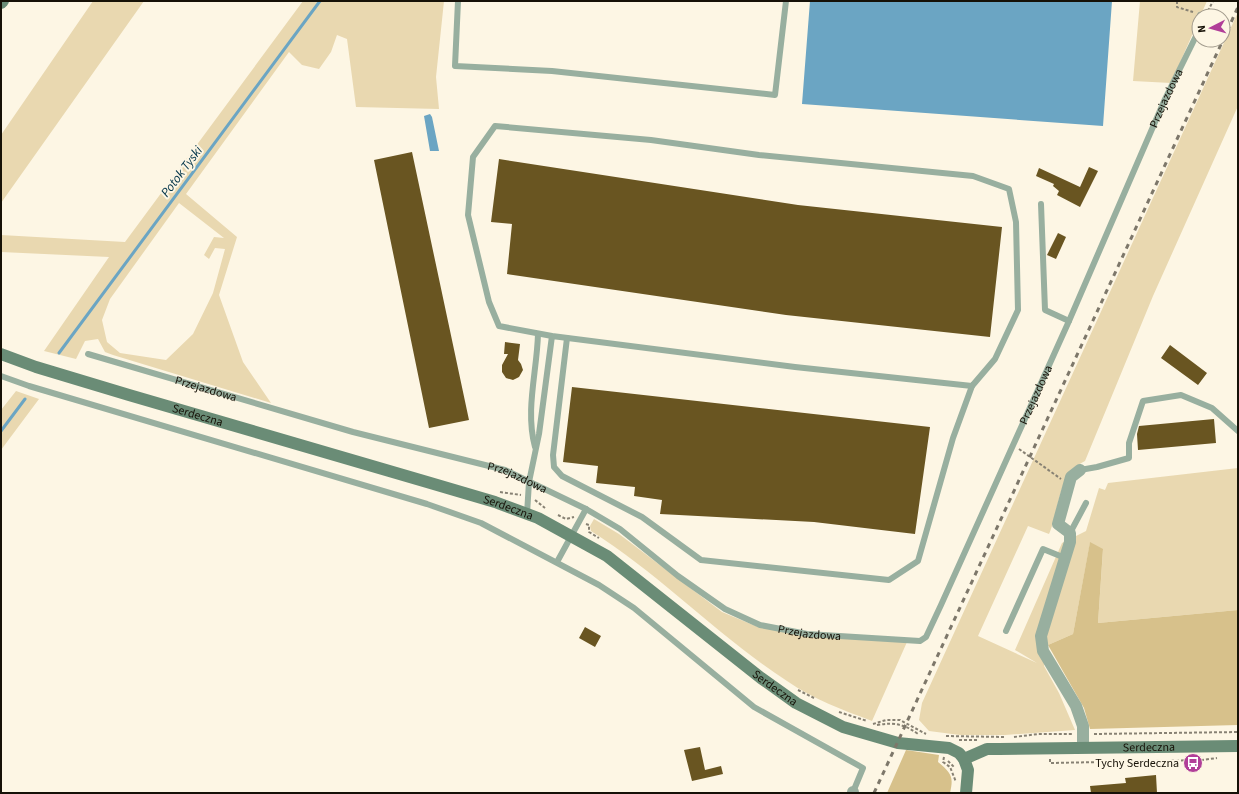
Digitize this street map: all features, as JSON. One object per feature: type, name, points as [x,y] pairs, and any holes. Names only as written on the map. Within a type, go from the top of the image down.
[{"type":"street","name":"Serdeczna","points":[[1,354],[36,367],[428,482],[527,514],[572,536],[607,556],[761,678],[796,703],[843,727],[898,743],[947,748]]},
{"type":"street","points":[[1080,470],[1071,477],[1058,524],[1070,533],[1070,542],[1041,636],[1043,651],[1076,706],[1083,726],[1083,747]]},
{"type":"street","name":"Serdeczna","points":[[964,759],[987,749],[1238,746]]},
{"type":"street","points":[[947,748],[959,753],[964,759],[968,770],[962,790]]},
{"type":"lane","points":[[458,1],[455,66],[552,71],[775,95],[786,1]]},
{"type":"lane","name":"Przejazdowa","points":[[88,354],[353,432],[505,470],[586,509],[620,529],[678,576],[725,608],[760,625],[807,634],[920,641],[926,637],[1069,321],[1166,99],[1191,47]]},
{"type":"lane","points":[[567,338],[554,455],[554,467],[562,476],[642,517],[701,560],[889,580],[918,561],[953,438],[972,386],[995,359],[1018,310],[1016,222],[1009,189],[973,176],[759,156],[651,140],[495,126],[473,157],[468,214],[489,302],[499,326],[552,336],[795,367],[972,386]]},
{"type":"lane","points":[[1041,204],[1045,310],[1069,321]]},
{"type":"lane","points":[[535,447],[532,434],[532,386],[537,358],[538,334]]},
{"type":"lane","points":[[527,514],[529,482],[535,447],[539,434],[552,336]]},
{"type":"lane","points":[[1,376],[29,386],[427,504],[481,523],[599,585],[634,608],[754,707],[863,768],[853,792]]},
{"type":"lane","points":[[1080,470],[1129,458],[1129,443],[1143,401],[1181,395],[1212,408],[1238,431]]},
{"type":"lane","points":[[1070,533],[1086,503]]},
{"type":"lane","points":[[557,562],[586,509]]},
{"type":"lane","points":[[1006,631],[1043,549],[1065,558]]},
{"type":"path","points":[[1177,1],[1177,7],[1191,12]]},
{"type":"path","points":[[1013,444],[1069,485]]},
{"type":"path","points":[[947,748],[947,760],[957,772]]},
{"type":"path","points":[[947,748],[943,762],[953,772],[955,787]]},
{"type":"path","points":[[958,777],[962,790]]},
{"type":"shaded area","points":[[93,1],[144,1],[1,203],[1,135]]},
{"type":"shaded area","points":[[303,1],[444,1],[436,77],[439,109],[356,107],[347,39],[337,35],[331,52],[319,69],[302,65],[289,52],[186,194],[237,237],[219,295],[243,362],[271,403],[113,355],[105,352],[98,339],[85,341],[76,359],[44,351],[109,257],[1,252],[1,235],[125,242]],"holes":[[[179,203],[224,238],[214,237],[204,255],[209,259],[215,248],[225,249],[213,293],[193,334],[166,360],[120,353],[107,342],[102,320],[110,299]]]},
{"type":"shaded area","points":[[1140,1],[1207,1],[1204,8],[1191,8],[1191,37],[1171,83],[1133,81]]},
{"type":"shaded area","points":[[1238,12],[1238,106],[1153,296],[1085,461],[1072,469],[1068,474],[1049,534],[1028,526],[978,636],[1037,663],[1015,650],[1062,543],[1086,531],[1099,488],[1105,490],[1108,483],[1238,468],[1238,610],[1098,623],[1103,550],[1090,543],[1073,634],[1048,645],[1044,666],[1059,693],[1075,730],[1005,735],[960,735],[929,731],[919,720],[922,703],[1222,48],[1231,48],[1231,27]]},
{"type":"shaded area","points":[[16,391],[39,399],[1,450],[1,410]]},
{"type":"shaded area","points":[[594,519],[619,534],[722,612],[758,627],[907,642],[872,721],[828,704],[807,693],[787,681],[737,645],[666,586],[617,548],[591,531],[590,526]]},
{"type":"shaded area","points":[[1090,542],[1103,549],[1098,623],[1238,610],[1238,725],[1090,729],[1084,708],[1048,645],[1073,634]]},
{"type":"shaded area","points":[[906,750],[939,755],[938,762],[949,772],[950,775],[952,783],[950,793],[887,793]]},
{"type":"water","points":[[810,1],[1112,1],[1103,126],[802,104]]},
{"type":"water","points":[[430,114],[432,117],[439,151],[430,151],[424,116]]},
{"type":"building","points":[[412,152],[469,420],[429,428],[374,160]]},
{"type":"building","points":[[499,159],[798,205],[1002,227],[990,337],[786,315],[507,274],[512,224],[491,222]]},
{"type":"building","points":[[1089,167],[1098,171],[1080,207],[1057,195],[1059,191],[1053,186],[1054,184],[1036,176],[1039,168],[1080,187]]},
{"type":"building","points":[[1058,233],[1066,237],[1056,259],[1047,255]]},
{"type":"building","points":[[505,342],[520,344],[518,360],[523,370],[519,377],[513,380],[506,378],[502,372],[502,365],[508,354],[504,354]]},
{"type":"building","points":[[1170,345],[1207,373],[1198,385],[1161,358]]},
{"type":"building","points":[[572,387],[930,427],[915,534],[814,522],[660,514],[662,500],[634,496],[635,487],[596,483],[598,466],[563,462]]},
{"type":"building","points":[[1214,419],[1216,443],[1138,450],[1137,434],[1139,426]]},
{"type":"building","points":[[585,627],[601,636],[595,647],[579,638]]},
{"type":"building","points":[[700,747],[705,770],[721,766],[723,774],[692,781],[684,750]]},
{"type":"building","points":[[1156,775],[1157,793],[1091,793],[1090,786],[1126,783],[1125,778]]},
{"type":"waterway","name":"Potok Tyski","points":[[59,353],[320,1]]},
{"type":"waterway","name":"Potok Tyski","points":[[1,431],[25,399]]},
{"type":"railway","points":[[1231,22],[1238,7]]},
{"type":"railway","points":[[874,793],[1219,48]]},
{"type":"place","name":"Tychy Serdeczna","points":[[1193,763]]}]
